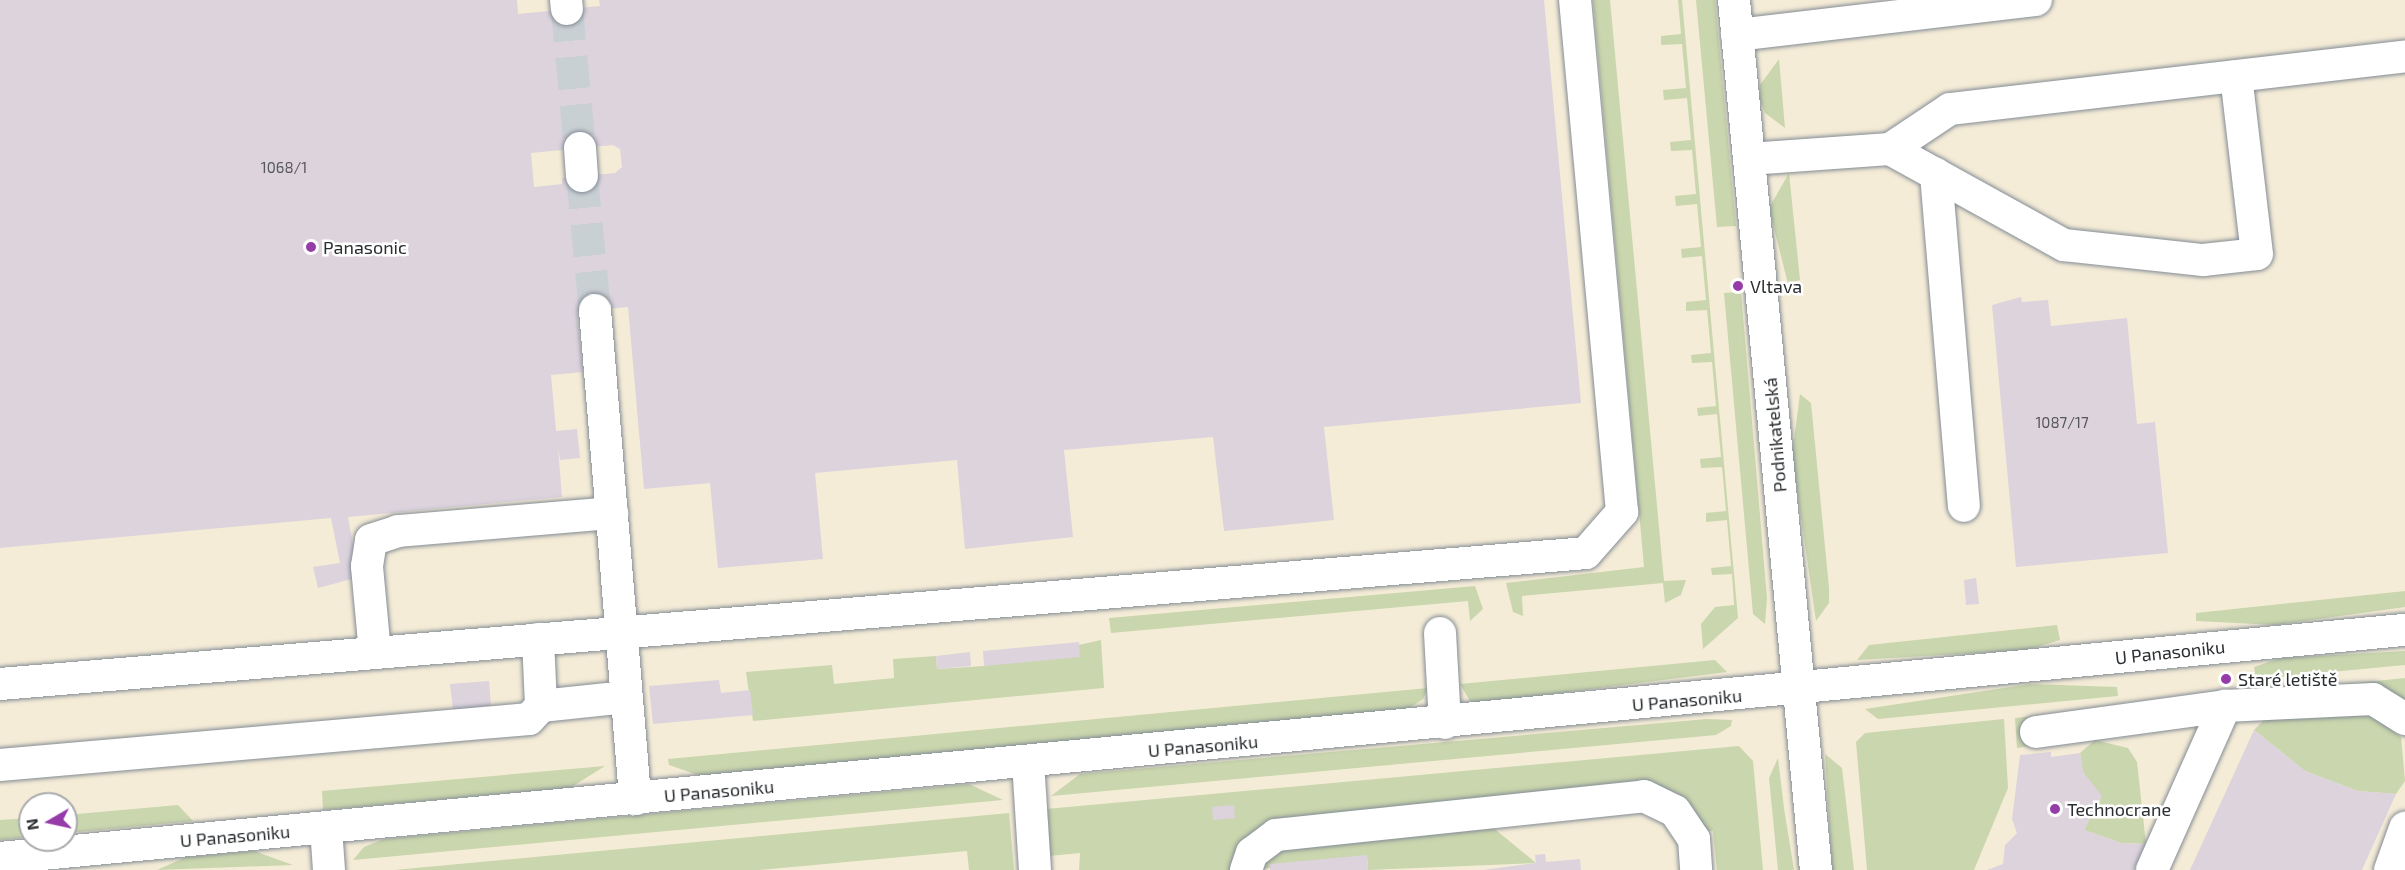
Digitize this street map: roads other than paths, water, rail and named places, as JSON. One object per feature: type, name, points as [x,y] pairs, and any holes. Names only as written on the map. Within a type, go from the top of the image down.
[{"type":"street","points":[[0,684],[623,632],[740,631],[1586,553],[1622,512],[1575,0]]},
{"type":"street","name":"Podnikatelská","points":[[1734,0],[1816,870]]},
{"type":"street","points":[[1737,35],[2036,0]]},
{"type":"street","points":[[1749,159],[1890,149],[1950,109],[2405,56]]},
{"type":"street","points":[[1890,149],[2064,245],[2203,260],[2257,254],[2236,76]]},
{"type":"street","points":[[1936,174],[1964,506]]},
{"type":"street","points":[[595,310],[623,632],[634,799]]},
{"type":"street","points":[[375,653],[367,566],[371,540],[398,531],[612,513]]},
{"type":"street","name":"U Panasoniku","points":[[0,858],[1799,690],[2405,630]]},
{"type":"street","points":[[1440,633],[1445,723]]},
{"type":"street","points":[[538,639],[541,706]]},
{"type":"street","points":[[0,765],[529,719],[541,706],[627,697]]},
{"type":"street","points":[[2036,732],[2225,706],[2373,699],[2405,719]]},
{"type":"street","points":[[2152,870],[2225,706]]},
{"type":"street","points":[[1028,762],[1035,870]]},
{"type":"street","points":[[1246,870],[1252,853],[1276,835],[1644,796],[1675,811],[1694,839],[1696,870]]},
{"type":"street","points":[[326,828],[329,870]]},
{"type":"street","points":[[2390,870],[2405,828]]},
{"type":"tunnel","points":[[567,9],[580,148]]},
{"type":"tunnel","points":[[582,176],[595,310]]},
{"type":"place","name":"Panasonic","points":[[311,247]]},
{"type":"place","name":"Vltava","points":[[1738,286]]},
{"type":"place","name":"Staré letiště","points":[[2226,679]]},
{"type":"place","name":"Technocrane","points":[[2055,809]]}]
